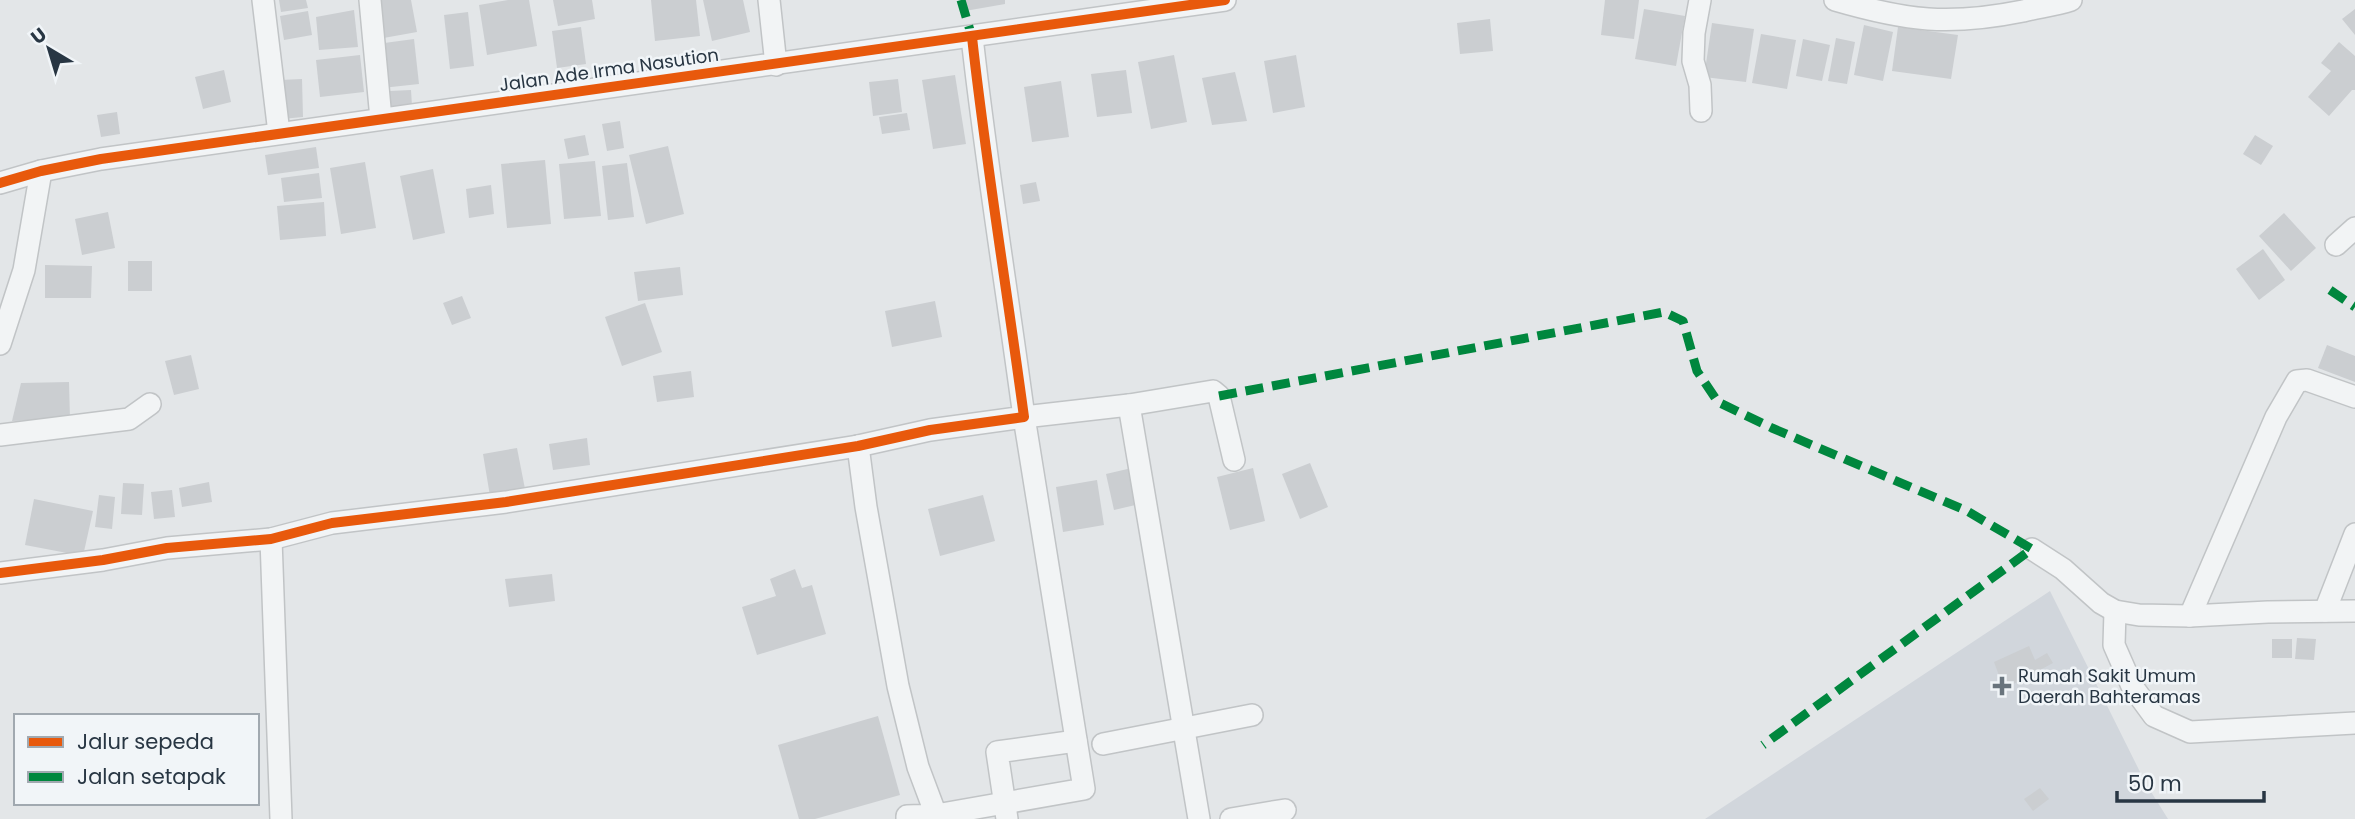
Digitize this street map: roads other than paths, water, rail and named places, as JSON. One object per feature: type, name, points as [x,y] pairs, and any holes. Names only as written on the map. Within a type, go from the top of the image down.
[{"type":"street","points":[[262,0],[279,133]]},
{"type":"street","points":[[370,0],[381,119]]},
{"type":"street","points":[[769,0],[776,65]]},
{"type":"street","name":"Jalan Ade Irma Nasution","points":[[0,183],[41,171],[101,159],[972,37],[1186,3],[1226,0]]},
{"type":"street","points":[[1700,0],[1694,33],[1693,61],[1700,85],[1701,111]]},
{"type":"street","points":[[1835,0],[1879,13],[1942,21],[1974,20],[2071,0]]},
{"type":"street","points":[[908,819],[907,816],[1005,811],[1084,789],[1024,417],[972,37]]},
{"type":"street","points":[[0,344],[24,270],[41,171]]},
{"type":"street","points":[[2336,245],[2355,228]]},
{"type":"street","points":[[2190,616],[2276,417],[2297,381],[2307,380],[2355,397]]},
{"type":"street","points":[[0,573],[103,560],[167,548],[271,539],[332,523],[506,502],[858,446],[930,430],[1129,405],[1213,391],[1219,396],[1234,460]]},
{"type":"street","points":[[0,435],[129,419],[150,404]]},
{"type":"street","points":[[1129,405],[1199,819]]},
{"type":"street","points":[[858,446],[866,507],[898,686],[918,767],[936,815]]},
{"type":"street","points":[[2325,611],[2355,534]]},
{"type":"street","points":[[271,539],[281,819]]},
{"type":"street","points":[[2032,549],[2063,569],[2101,603],[2115,611],[2138,615],[2190,616],[2355,611]]},
{"type":"street","points":[[2115,611],[2114,645],[2132,687],[2154,716],[2190,732],[2355,723]]},
{"type":"street","points":[[1103,744],[1252,715]]},
{"type":"street","points":[[1005,811],[997,752],[1076,741]]},
{"type":"street","points":[[1231,819],[1285,810]]},
{"type":"place","name":"Rumah Sakit Umum Daerah Bahteramas","points":[[2002,686]]}]
